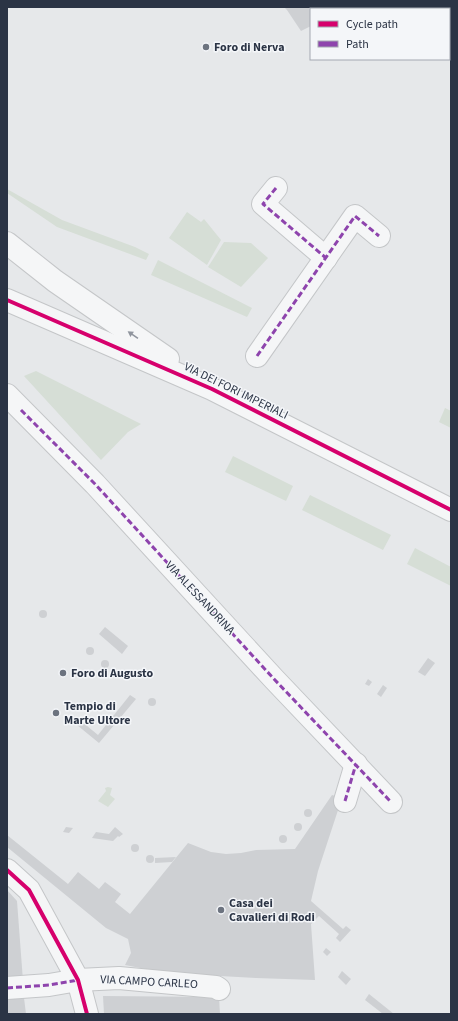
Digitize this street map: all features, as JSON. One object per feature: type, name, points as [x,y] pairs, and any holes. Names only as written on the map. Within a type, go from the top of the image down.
[{"type":"street","points":[[276,188],[263,204],[326,258]]},
{"type":"street","points":[[257,356],[355,216],[379,236]]},
{"type":"street","name":"VIA DEI FORI IMPERIALI","points":[[7,243],[55,281],[212,389]]},
{"type":"street","points":[[7,258],[55,281]]},
{"type":"street","name":"VIA DEI FORI IMPERIALI","points":[[7,300],[212,389],[451,510]]},
{"type":"street","name":"VIA ALESSANDRINA","points":[[14,402],[95,484],[274,679],[391,802]]},
{"type":"street","points":[[345,801],[356,764]]},
{"type":"street","points":[[7,870],[29,890],[78,980],[87,1014]]},
{"type":"street","name":"VIA CAMPO CARLEO","points":[[15,988],[78,980],[119,978],[218,986]]},
{"type":"shaded area","points":[[7,189],[62,220],[135,247],[149,254],[146,260],[57,227],[7,193]]},
{"type":"shaded area","points":[[187,212],[201,222],[204,219],[221,240],[207,265],[169,238]]},
{"type":"shaded area","points":[[224,242],[251,243],[268,258],[241,287],[208,267]]},
{"type":"shaded area","points":[[158,260],[252,308],[247,317],[151,275]]},
{"type":"shaded area","points":[[36,371],[141,424],[128,432],[101,460],[24,376]]},
{"type":"shaded area","points":[[445,408],[451,411],[451,428],[439,422]]},
{"type":"shaded area","points":[[233,456],[293,486],[286,501],[225,472]]},
{"type":"shaded area","points":[[310,495],[391,535],[383,550],[302,510]]},
{"type":"shaded area","points":[[415,548],[451,567],[451,586],[407,564]]},
{"type":"shaded area","points":[[105,788],[112,788],[110,795],[115,799],[108,807],[98,801],[106,791]]},
{"type":"building","points":[[284,7],[308,7],[310,10],[310,26],[301,31]]},
{"type":"building","points":[[43,610],[46,611],[46,617],[43,618],[40,617],[39,614],[40,611]]},
{"type":"building","points":[[105,627],[128,646],[122,654],[99,634]]},
{"type":"building","points":[[90,647],[93,648],[93,654],[90,655],[87,654],[86,651],[87,648]]},
{"type":"building","points":[[428,658],[435,663],[425,676],[418,672]]},
{"type":"building","points":[[105,660],[108,661],[108,667],[105,668],[102,667],[101,664],[102,661]]},
{"type":"building","points":[[368,679],[372,682],[369,686],[365,684]]},
{"type":"building","points":[[383,685],[387,688],[381,697],[377,694]]},
{"type":"building","points":[[130,695],[136,699],[99,743],[77,725],[81,721],[98,735]]},
{"type":"building","points":[[152,698],[155,699],[155,705],[152,706],[149,705],[148,702],[149,699]]},
{"type":"building","name":"Casa dei Cavalieri di Rodi","points":[[332,795],[342,798],[318,871],[311,901],[343,929],[346,926],[351,930],[340,942],[336,938],[339,934],[319,916],[311,924],[315,980],[166,973],[125,965],[131,953],[128,939],[106,928],[7,847],[7,835],[68,884],[78,872],[99,889],[105,882],[121,894],[115,902],[130,914],[188,843],[211,852],[226,854],[256,850],[295,849]]},
{"type":"building","points":[[308,809],[311,810],[311,816],[308,817],[305,816],[304,813],[305,810]]},
{"type":"building","points":[[298,823],[301,824],[301,830],[298,831],[295,830],[294,827],[295,824]]},
{"type":"building","points":[[66,827],[73,828],[69,833],[63,832]]},
{"type":"building","points":[[115,827],[123,834],[119,837],[118,836],[113,841],[92,838],[96,832],[109,834]]},
{"type":"building","points":[[283,835],[286,836],[286,842],[283,843],[280,842],[279,839],[280,836]]},
{"type":"building","points":[[135,844],[138,845],[138,851],[135,852],[132,851],[131,848],[132,845]]},
{"type":"building","points":[[148,855],[152,855],[154,859],[152,863],[148,863],[146,861],[146,857]]},
{"type":"building","points":[[176,857],[172,862],[155,863],[155,858]]},
{"type":"building","points":[[7,890],[17,901],[23,981],[7,981]]},
{"type":"building","points":[[326,948],[331,952],[327,956],[323,952]]},
{"type":"building","points":[[342,971],[351,979],[346,985],[338,977]]},
{"type":"building","points":[[369,994],[394,1014],[383,1014],[365,1000]]},
{"type":"building","points":[[103,996],[219,997],[220,1014],[104,1014]]},
{"type":"building","points":[[24,998],[26,1014],[7,1014],[7,999]]},
{"type":"marked path","points":[[276,188],[263,204],[326,258]]},
{"type":"marked path","points":[[257,356],[355,216],[379,236]]},
{"type":"marked path","points":[[21,410],[95,484],[274,679],[391,802]]},
{"type":"marked path","points":[[345,801],[356,764]]},
{"type":"marked path","points":[[7,988],[49,985],[78,980]]},
{"type":"cycle path","points":[[7,300],[212,389],[451,510]]},
{"type":"cycle path","points":[[7,870],[29,890],[78,980],[87,1014]]},
{"type":"place","name":"Foro di Nerva","points":[[206,47]]},
{"type":"place","name":"Foro di Augusto","points":[[63,673]]},
{"type":"place","name":"Tempio di Marte Ultore","points":[[56,713]]},
{"type":"place","name":"Casa dei Cavalieri di Rodi","points":[[221,910]]}]
